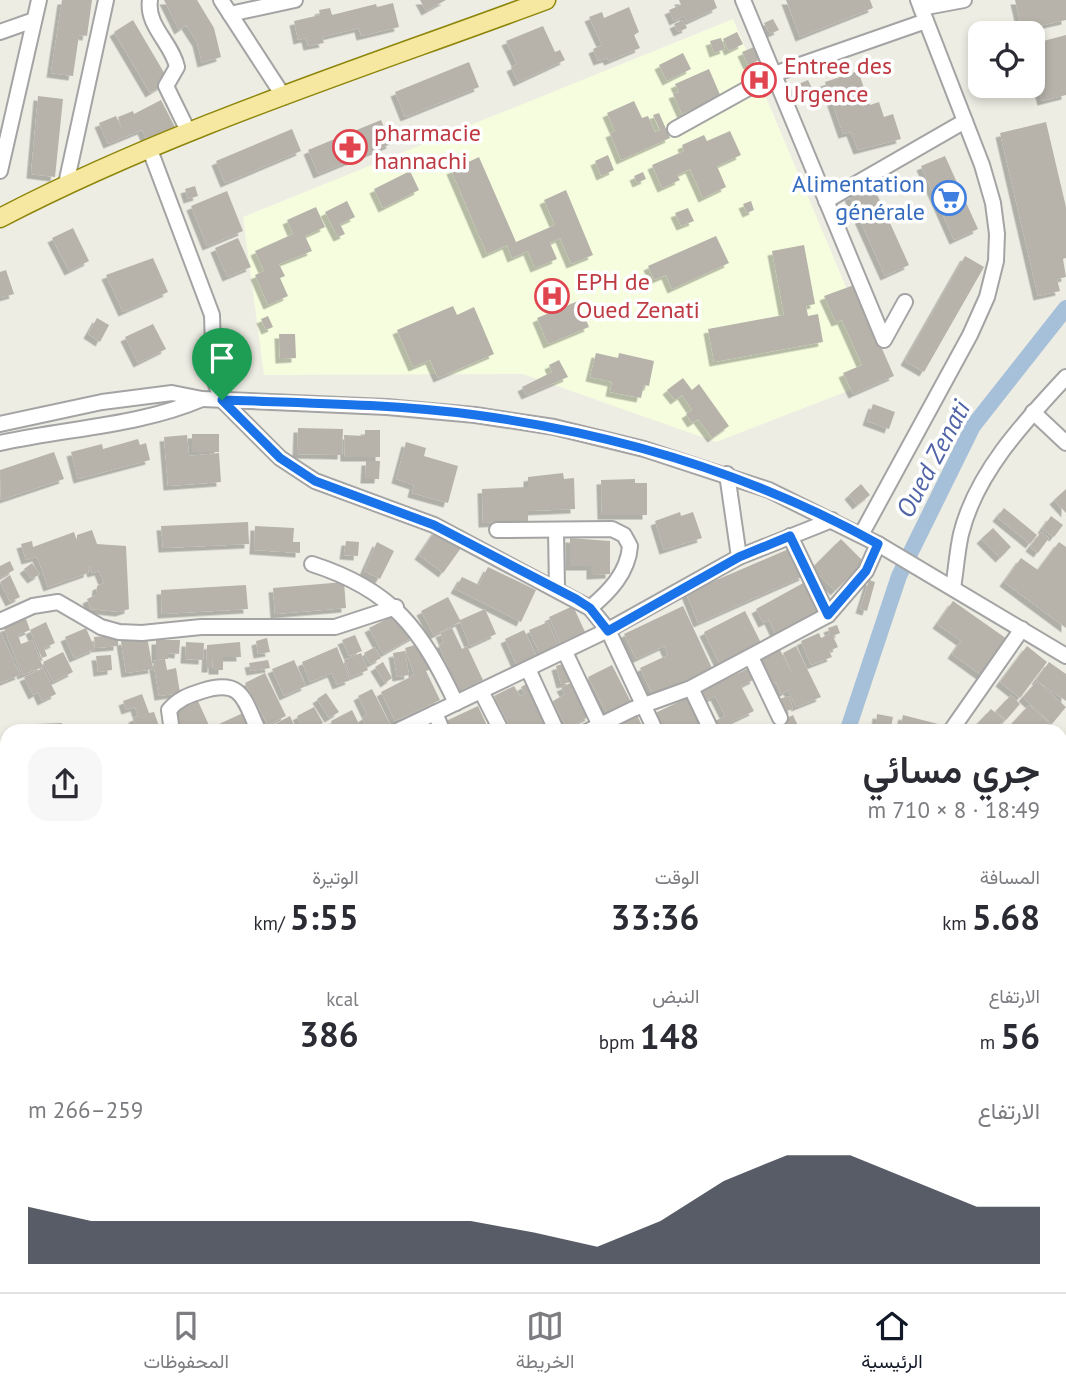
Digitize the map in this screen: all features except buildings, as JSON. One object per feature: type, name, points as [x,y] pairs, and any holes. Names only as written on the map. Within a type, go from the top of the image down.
[{"type":"main road","points":[[0,218],[66,184],[189,133],[545,0]]},
{"type":"street","points":[[0,171],[38,0]]},
{"type":"street","points":[[66,184],[106,0]]},
{"type":"street","points":[[150,0],[152,21],[175,58],[177,67],[166,86],[189,133]]},
{"type":"street","points":[[221,0],[284,97]]},
{"type":"street","points":[[230,14],[295,0]]},
{"type":"street","points":[[743,0],[884,340],[905,302]]},
{"type":"street","points":[[675,129],[774,74],[922,10],[964,0]]},
{"type":"street","points":[[861,535],[987,297],[996,261],[997,234],[993,203],[922,10]]},
{"type":"street","points":[[0,32],[34,20]]},
{"type":"street","points":[[826,201],[965,121]]},
{"type":"street","points":[[150,150],[212,315],[214,379],[222,400],[280,458],[315,481],[434,525],[590,608],[608,631],[652,724]]},
{"type":"street","points":[[953,588],[961,535],[981,483],[1033,412],[1066,377]]},
{"type":"street","points":[[0,424],[102,402],[172,393],[202,400],[387,407],[475,415],[554,427],[644,449],[727,474],[832,520],[936,577],[1066,656]]},
{"type":"street","points":[[0,443],[47,432],[166,415],[202,400]]},
{"type":"street","points":[[1033,412],[1066,443]]},
{"type":"street","points":[[727,474],[739,557]]},
{"type":"street","points":[[412,724],[608,631],[739,557],[832,520]]},
{"type":"street","points":[[497,530],[612,529],[624,535],[630,546],[624,570],[603,597],[590,608]]},
{"type":"street","points":[[556,530],[557,590]]},
{"type":"street","points":[[790,536],[828,615]]},
{"type":"street","points":[[606,724],[643,705],[691,688],[828,615],[866,571],[882,547]]},
{"type":"street","points":[[312,564],[342,573],[370,588],[396,607],[416,630],[435,659],[456,703]]},
{"type":"street","points":[[0,621],[33,606],[58,602],[101,627],[119,632],[142,634],[201,627],[320,628],[350,624],[396,607]]},
{"type":"street","points":[[959,724],[1022,629]]},
{"type":"street","points":[[565,652],[594,724]]},
{"type":"street","points":[[751,657],[780,718]]},
{"type":"street","points":[[528,669],[553,724]]},
{"type":"street","points":[[171,724],[169,710],[176,702],[218,686],[232,687],[241,694],[255,724]]},
{"type":"street","points":[[691,688],[708,724]]},
{"type":"street","points":[[481,691],[498,724]]},
{"type":"street","points":[[435,713],[440,724]]},
{"type":"shaded area","name":"EPH de Oued Zenati","points":[[733,19],[884,377],[716,442],[523,374],[264,375],[243,217]]},
{"type":"waterway","name":"Oued Zenati","points":[[850,724],[899,576],[973,426],[1066,308]]},
{"type":"place","name":"Entree des Urgence","points":[[759,80]]},
{"type":"place","name":"pharmacie hannachi","points":[[350,147]]},
{"type":"place","name":"Alimentation générale","points":[[949,198]]},
{"type":"place","name":"EPH de Oued Zenati","points":[[552,296]]},
{"type":"route","points":[[222,400],[387,407],[475,415],[554,427],[644,449],[769,489],[878,544],[866,571],[849,594],[828,615],[790,536],[739,557],[608,631],[590,608],[576,599],[434,525],[315,481],[293,469],[222,400]]}]
